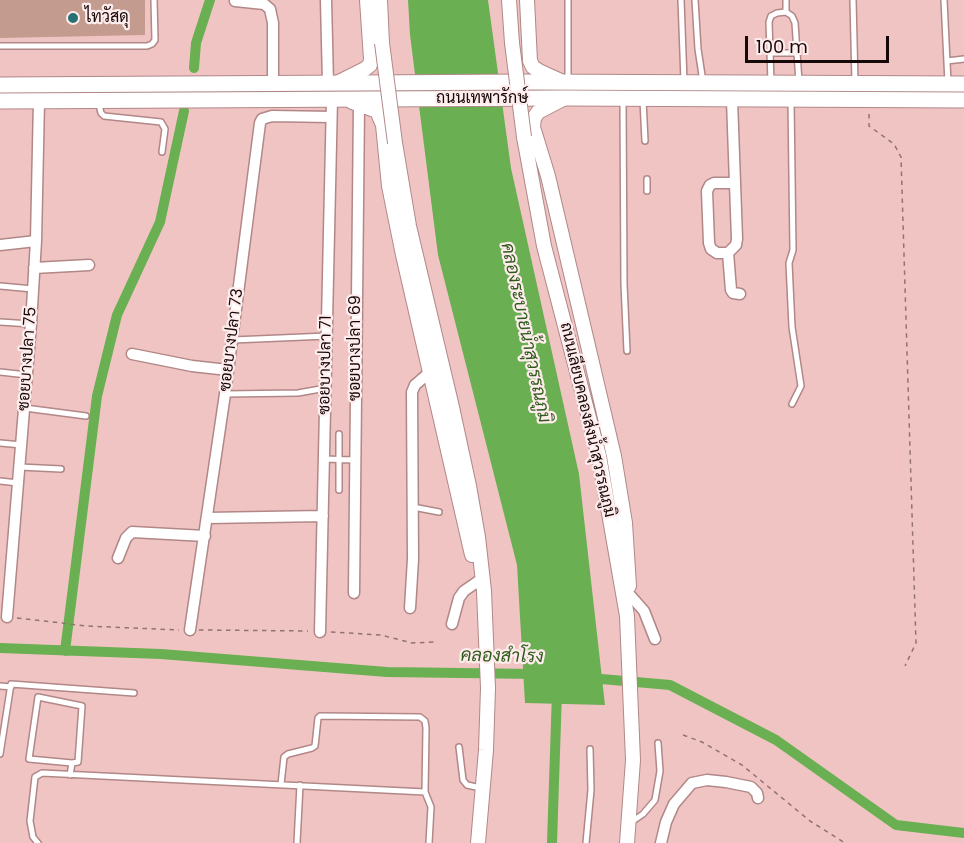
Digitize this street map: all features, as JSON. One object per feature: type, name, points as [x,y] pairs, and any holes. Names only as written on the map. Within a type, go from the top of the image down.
[{"type":"main road","points":[[367,0],[370,65],[334,91],[377,111],[383,125],[394,209],[482,591]]},
{"type":"main road","points":[[380,0],[382,43],[409,226],[469,486],[478,537],[488,688],[486,750],[478,843]]},
{"type":"main road","name":"ถนนเลียบคลองส่งน้ำสุวรรณภูมิ","points":[[509,0],[524,137],[544,246],[599,456],[627,613],[633,760],[627,843]]},
{"type":"main road","points":[[526,0],[530,61],[539,71],[566,82]]},
{"type":"main road","name":"ถนนเทพารักษ์","points":[[0,101],[98,100],[334,91],[376,83],[964,84]]},
{"type":"main road","name":"ถนนเทพารักษ์","points":[[0,85],[273,84],[379,99],[964,100]]},
{"type":"main road","points":[[564,98],[538,112],[534,118],[533,127],[548,176],[614,456],[628,551],[627,613]]},
{"type":"street","name":"ซอยบางปลา 71","points":[[320,632],[334,91],[326,0]]},
{"type":"street","points":[[235,1],[264,4],[270,9],[273,23],[273,84]]},
{"type":"street","name":"ซอยบางปลา 75","points":[[8,617],[36,241],[39,100]]},
{"type":"street","points":[[732,100],[736,245],[728,253],[717,253],[711,249],[706,191],[714,183],[734,183]]},
{"type":"street","name":"ซอยบางปลา 69","points":[[354,593],[359,104]]},
{"type":"street","name":"ซอยบางปลา 73","points":[[190,630],[225,394],[260,123],[266,116],[332,117]]},
{"type":"street","points":[[0,245],[36,241]]},
{"type":"street","points":[[728,253],[731,290],[733,293],[740,294]]},
{"type":"street","points":[[34,268],[89,265]]},
{"type":"street","points":[[132,354],[192,366],[228,370]]},
{"type":"street","points":[[410,608],[413,507],[412,392],[415,385],[430,372]]},
{"type":"street","points":[[207,518],[323,516]]},
{"type":"street","points":[[118,558],[126,538],[132,532],[205,536]]},
{"type":"street","points":[[452,624],[459,598],[464,591],[482,591]]},
{"type":"street","points":[[629,594],[644,611],[654,639]]},
{"type":"street","points":[[662,843],[666,822],[674,804],[692,783],[707,780],[743,785],[754,789],[758,798]]},
{"type":"lane","points":[[0,46],[147,46],[155,40],[154,0]]},
{"type":"lane","points":[[566,82],[568,0]]},
{"type":"lane","points":[[681,0],[684,83]]},
{"type":"lane","points":[[695,0],[697,41],[704,83]]},
{"type":"lane","points":[[786,0],[786,12]]},
{"type":"lane","points":[[853,0],[855,84]]},
{"type":"lane","points":[[944,0],[948,84]]},
{"type":"lane","points":[[771,83],[769,22],[771,16],[786,12],[792,16],[795,23],[799,83]]},
{"type":"lane","points":[[770,53],[797,53]]},
{"type":"lane","points":[[947,61],[964,59]]},
{"type":"lane","points":[[623,98],[624,284],[627,351]]},
{"type":"lane","points":[[643,99],[645,141]]},
{"type":"lane","points":[[98,100],[104,116],[161,122],[165,129],[162,153]]},
{"type":"lane","points":[[791,100],[793,250],[789,263],[792,327],[801,386],[792,404]]},
{"type":"lane","points":[[647,179],[647,191]]},
{"type":"lane","points":[[0,286],[33,289]]},
{"type":"lane","points":[[0,322],[31,324]]},
{"type":"lane","points":[[232,340],[327,336]]},
{"type":"lane","points":[[0,372],[27,375]]},
{"type":"lane","points":[[225,394],[298,393],[326,388]]},
{"type":"lane","points":[[25,408],[86,416]]},
{"type":"lane","points":[[339,434],[339,490]]},
{"type":"lane","points":[[0,443],[22,445]]},
{"type":"lane","points":[[324,459],[355,460]]},
{"type":"lane","points":[[20,468],[61,469]]},
{"type":"lane","points":[[0,481],[18,483]]},
{"type":"lane","points":[[413,507],[439,512]]},
{"type":"lane","points":[[0,686],[10,687],[11,684],[134,693]]},
{"type":"lane","points":[[0,754],[10,687]]},
{"type":"lane","points":[[38,697],[82,706],[78,762],[72,763],[29,759],[38,697]]},
{"type":"lane","points":[[281,784],[284,757],[315,746],[320,716],[420,717],[425,721],[426,728],[425,792],[431,807],[429,843]]},
{"type":"lane","points":[[629,824],[643,814],[655,800],[660,771],[658,743]]},
{"type":"lane","points":[[459,747],[463,780],[467,785],[483,788]]},
{"type":"lane","points":[[586,843],[591,789],[590,749]]},
{"type":"lane","points":[[69,775],[72,763]]},
{"type":"lane","points":[[38,843],[33,837],[30,821],[35,777],[42,773],[425,792]]},
{"type":"lane","points":[[297,843],[300,785]]},
{"type":"path","points":[[868,101],[868,126],[894,144],[901,157],[916,643],[905,666]]},
{"type":"path","points":[[8,617],[87,626],[190,630],[296,630],[381,635],[412,643],[434,642]]},
{"type":"path","points":[[683,735],[702,742],[742,765],[810,821],[846,843]]},
{"type":"water","name":"คลองระบายน้ำสุวรรณภูมิ","points":[[408,0],[488,0],[511,168],[579,474],[605,705],[525,703],[517,565],[438,255],[410,35]]},
{"type":"building","name":"ไทวัสดุ","points":[[0,0],[145,0],[145,35],[0,38]]},
{"type":"waterway","points":[[194,68],[196,43],[210,0]]},
{"type":"waterway","points":[[65,651],[97,396],[117,315],[160,222],[184,111]]},
{"type":"waterway","name":"คลองสำโรง","points":[[0,648],[161,654],[387,672],[536,674]]},
{"type":"waterway","name":"คลองสำโรง","points":[[590,678],[670,685],[776,740],[896,825],[964,833]]},
{"type":"waterway","points":[[552,843],[557,692]]},
{"type":"place","name":"ไทวัสดุ","points":[[73,18]]}]
